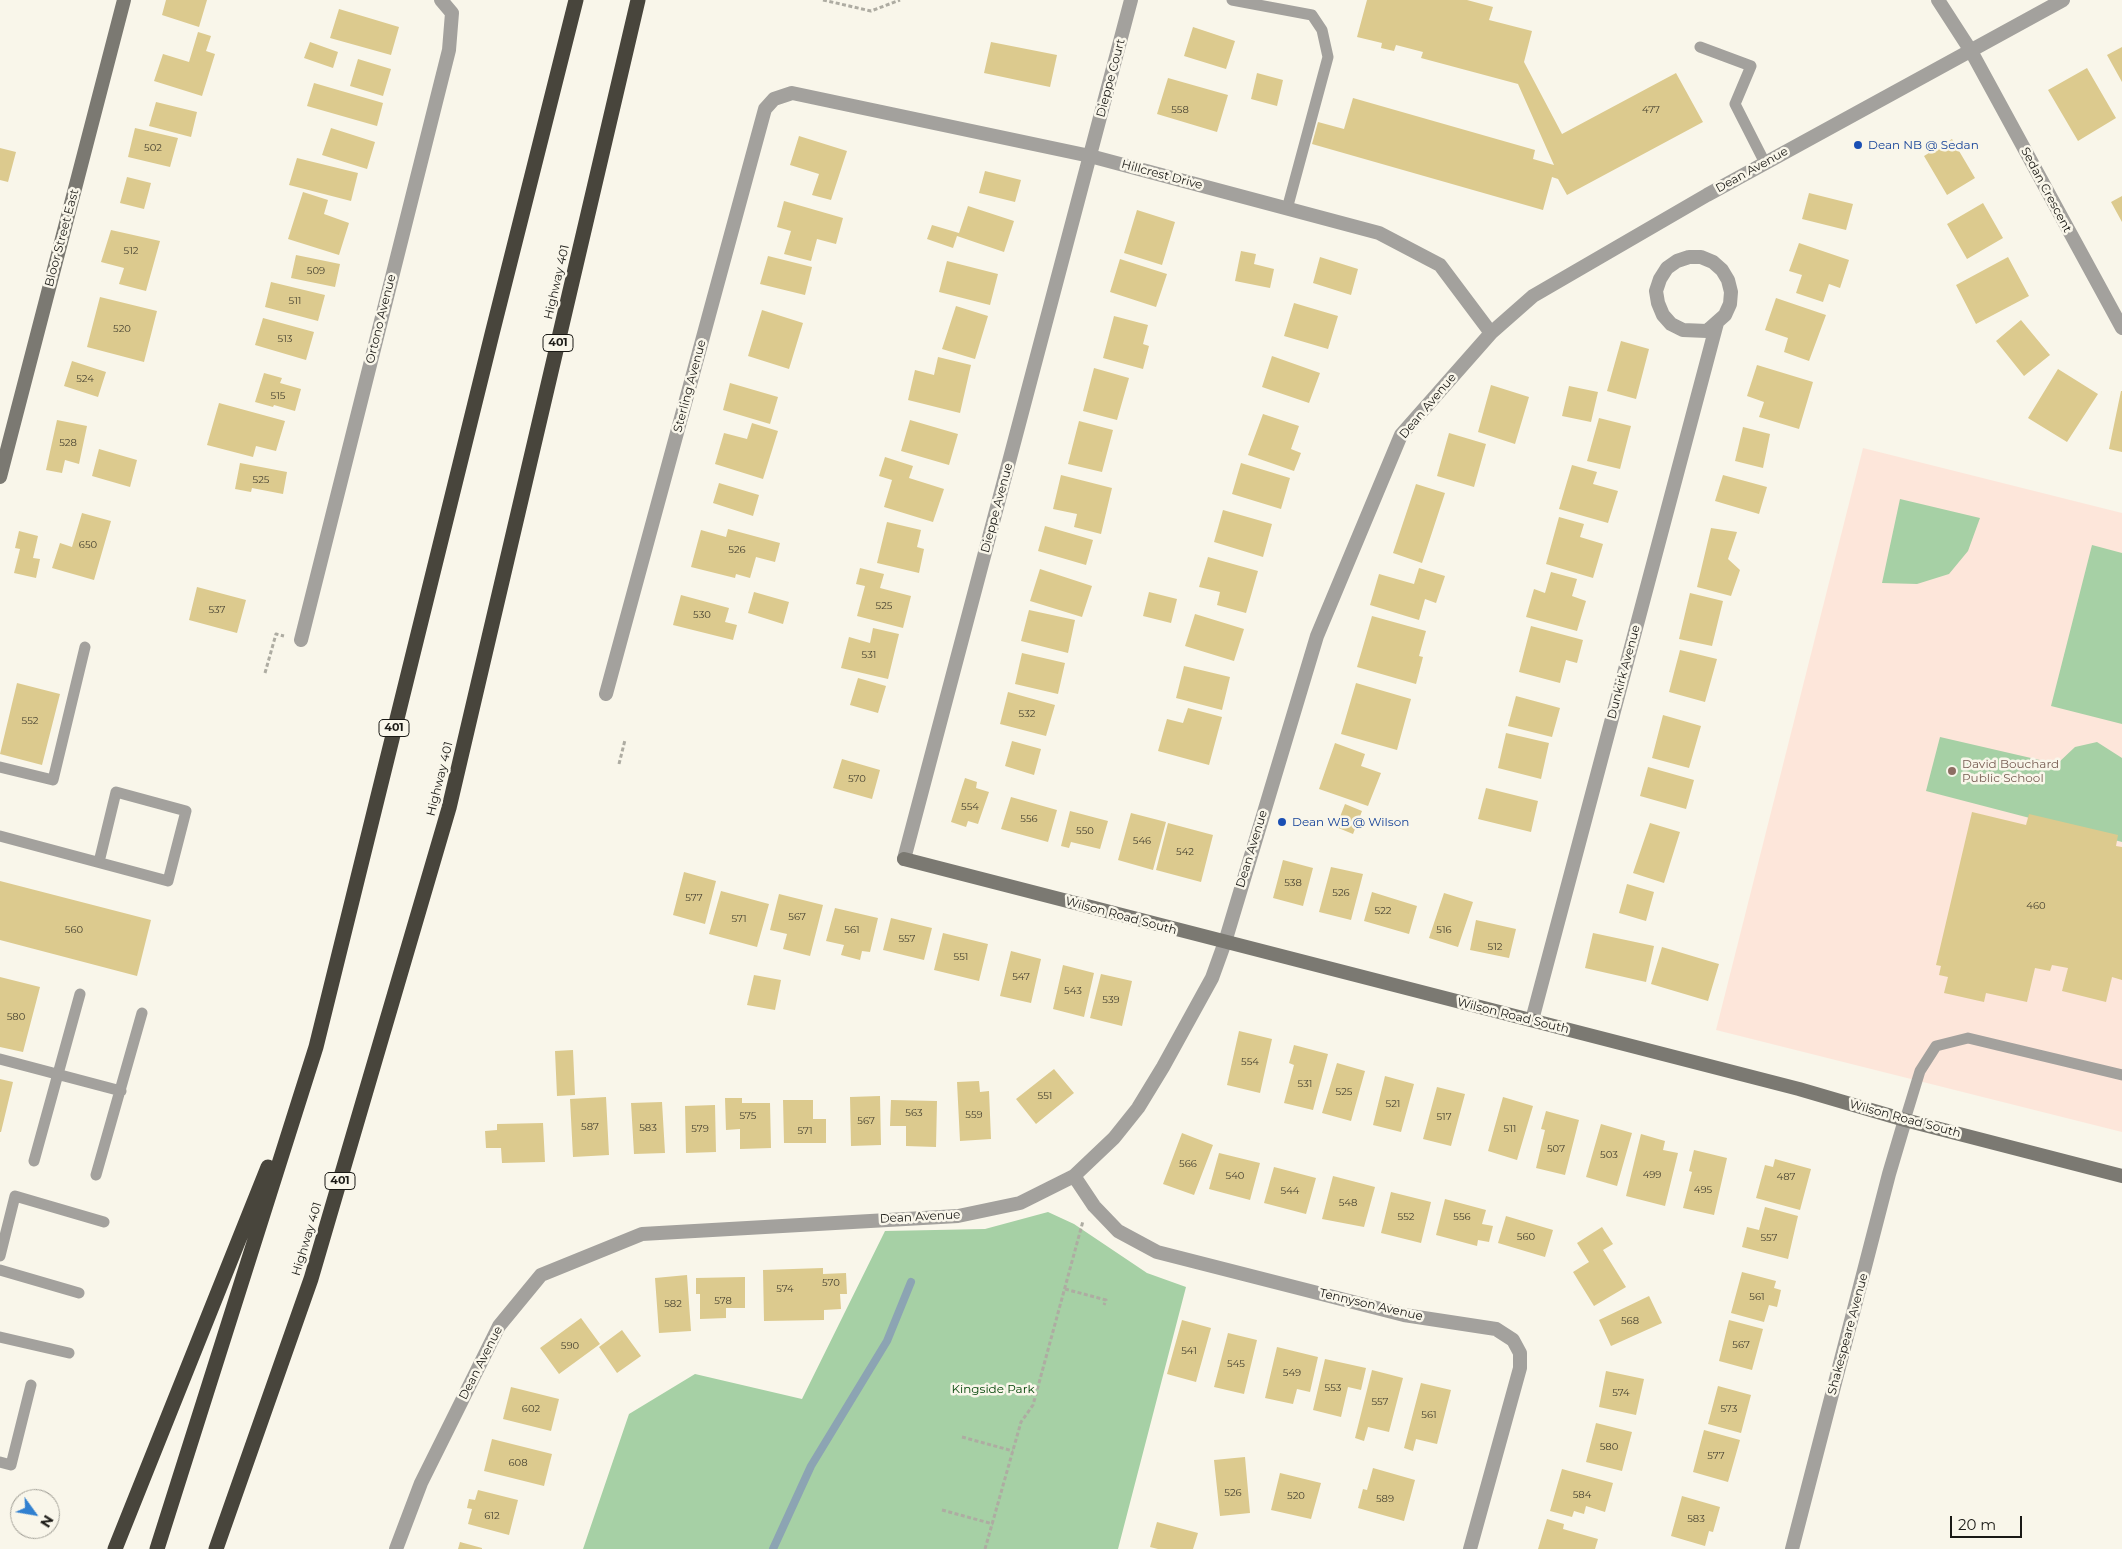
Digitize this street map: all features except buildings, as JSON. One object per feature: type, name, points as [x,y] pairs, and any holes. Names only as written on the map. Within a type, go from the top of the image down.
[{"type":"highway","name":"401","points":[[157,1549],[316,1047],[409,664],[576,0]]},
{"type":"highway","name":"Highway 401","points":[[216,1549],[311,1279],[449,808],[638,0]]},
{"type":"highway","points":[[115,1549],[316,1047]]},
{"type":"main road","name":"Bloor Street East","points":[[0,477],[124,0]]},
{"type":"main road","name":"Wilson Road South","points":[[904,860],[1799,1089],[1905,1120],[2122,1176]]},
{"type":"street","name":"Ortono Avenue","points":[[301,640],[449,50],[452,13],[441,0]]},
{"type":"street","name":"Dieppe Court","points":[[1090,156],[1131,0]]},
{"type":"street","name":"Sedan Crescent","points":[[1938,0],[1971,51],[2122,328]]},
{"type":"street","name":"Dean Avenue","points":[[396,1549],[421,1483],[499,1326],[541,1275],[642,1234],[958,1216],[1020,1203],[1074,1176],[1114,1138],[1138,1108],[1204,994],[1224,942],[1317,636],[1401,435],[1491,333],[1533,296],[1707,194],[2063,0]]},
{"type":"street","name":"Hillcrest Drive","points":[[792,93],[1090,156],[1379,233],[1440,265],[1491,333]]},
{"type":"street","name":"Sterling Avenue","points":[[606,694],[765,109],[774,99],[792,93]]},
{"type":"street","name":"Dieppe Avenue","points":[[904,860],[1090,156]]},
{"type":"street","name":"Dunkirk Avenue","points":[[1532,1020],[1716,323],[1725,315],[1730,304],[1731,292],[1728,280],[1722,270],[1713,262],[1695,257],[1677,261],[1667,268],[1660,279],[1656,291],[1663,315],[1671,324],[1683,330],[1707,331],[1716,323]]},
{"type":"street","name":"Shakespeare Avenue","points":[[1792,1549],[1889,1174],[1905,1120]]},
{"type":"street","name":"Tennyson Avenue","points":[[1074,1176],[1094,1206],[1118,1231],[1157,1252],[1404,1315],[1496,1329],[1513,1340],[1520,1353],[1520,1368],[1470,1549]]},
{"type":"lane","points":[[1232,0],[1312,15],[1322,30],[1328,57],[1287,209]]},
{"type":"lane","points":[[1700,46],[1750,66],[1735,104],[1765,163]]},
{"type":"lane","points":[[0,767],[53,780],[85,647]]},
{"type":"lane","points":[[0,836],[168,881],[186,810],[116,792],[99,862]]},
{"type":"lane","points":[[34,1161],[80,994]]},
{"type":"lane","points":[[96,1175],[142,1013]]},
{"type":"lane","points":[[1905,1120],[1920,1071],[1936,1046],[1968,1038],[2122,1075]]},
{"type":"lane","points":[[0,1059],[121,1091]]},
{"type":"lane","points":[[0,1256],[15,1196],[104,1222]]},
{"type":"lane","points":[[0,1270],[79,1292]]},
{"type":"lane","points":[[0,1337],[69,1353]]},
{"type":"lane","points":[[0,1462],[11,1465],[31,1385]]},
{"type":"path","points":[[822,0],[871,11],[900,0]]},
{"type":"path","points":[[265,674],[276,634],[301,640]]},
{"type":"path","points":[[618,764],[625,740]]},
{"type":"path","points":[[986,1549],[1021,1422],[1033,1405],[1083,1221],[1094,1206]]},
{"type":"path","points":[[1065,1288],[1106,1300],[1104,1305]]},
{"type":"path","points":[[962,1437],[1013,1451]]},
{"type":"path","points":[[942,1510],[993,1524]]},
{"type":"shaded area","name":"David Bouchard Public School","points":[[1863,448],[2122,513],[2122,1132],[1716,1030]]},
{"type":"green space","points":[[1900,499],[1980,518],[1968,551],[1949,574],[1917,584],[1882,583]]},
{"type":"green space","points":[[2092,545],[2122,553],[2122,724],[2051,706]]},
{"type":"green space","points":[[1940,737],[2057,764],[2075,747],[2097,742],[2122,758],[2122,842],[1926,791]]},
{"type":"green space","name":"Kingside Park","points":[[1048,1212],[1074,1224],[1147,1273],[1186,1287],[1118,1549],[583,1549],[629,1414],[695,1374],[802,1399],[885,1231],[985,1229]]},
{"type":"waterway","points":[[773,1549],[811,1466],[887,1341],[911,1282]]},
{"type":"place","name":"Dean NB @ Sedan","points":[[1858,145]]},
{"type":"place","name":"David Bouchard Public School","points":[[1952,771]]},
{"type":"place","name":"Dean WB @ Wilson","points":[[1282,822]]}]
